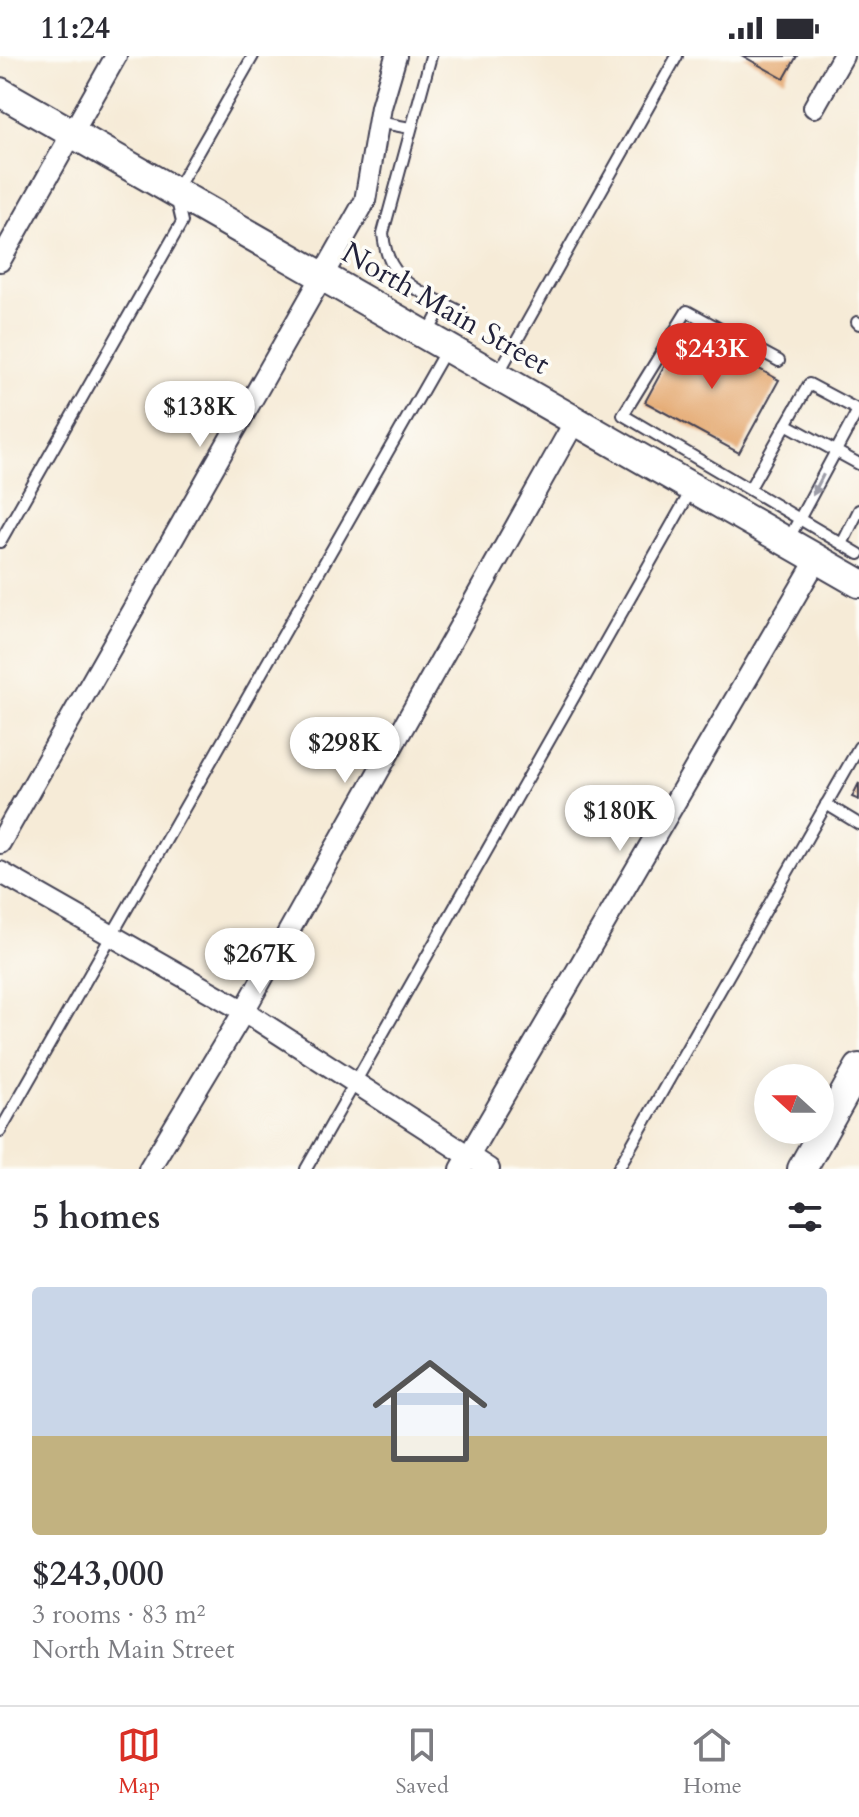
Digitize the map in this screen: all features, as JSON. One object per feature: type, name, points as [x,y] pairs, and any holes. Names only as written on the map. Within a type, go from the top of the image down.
[{"type":"street","points":[[0,261],[116,56]]},
{"type":"street","points":[[0,843],[365,201],[378,122],[396,56]]},
{"type":"street","points":[[814,107],[843,56]]},
{"type":"street","name":"North Main Street","points":[[0,92],[693,488],[794,531],[817,559],[859,583]]},
{"type":"street","points":[[149,1169],[244,1011],[575,421]]},
{"type":"street","points":[[464,1162],[817,559]]},
{"type":"street","points":[[0,872],[244,1011],[355,1083],[464,1162],[489,1169]]},
{"type":"street","points":[[802,1169],[859,1068]]},
{"type":"lane","points":[[0,542],[182,222],[175,192],[253,56]]},
{"type":"lane","points":[[431,56],[383,233],[384,254],[398,278],[461,312]]},
{"type":"lane","points":[[497,376],[677,56]]},
{"type":"lane","points":[[378,122],[410,128]]},
{"type":"lane","points":[[0,1131],[437,342],[444,303]]},
{"type":"lane","points":[[779,361],[687,311],[623,415],[750,488],[794,531],[842,544],[859,554]]},
{"type":"lane","points":[[750,488],[809,384],[858,409],[794,531]]},
{"type":"lane","points":[[786,424],[859,464]]},
{"type":"lane","points":[[306,1169],[693,488]]},
{"type":"lane","points":[[842,544],[859,510]]},
{"type":"lane","points":[[618,1169],[859,747]]},
{"type":"lane","points":[[826,804],[859,824]]},
{"type":"building","points":[[743,56],[797,56],[784,79]]},
{"type":"building","points":[[685,328],[779,380],[739,453],[645,402]]},
{"type":"building","points":[[859,783],[859,800],[852,797]]}]
